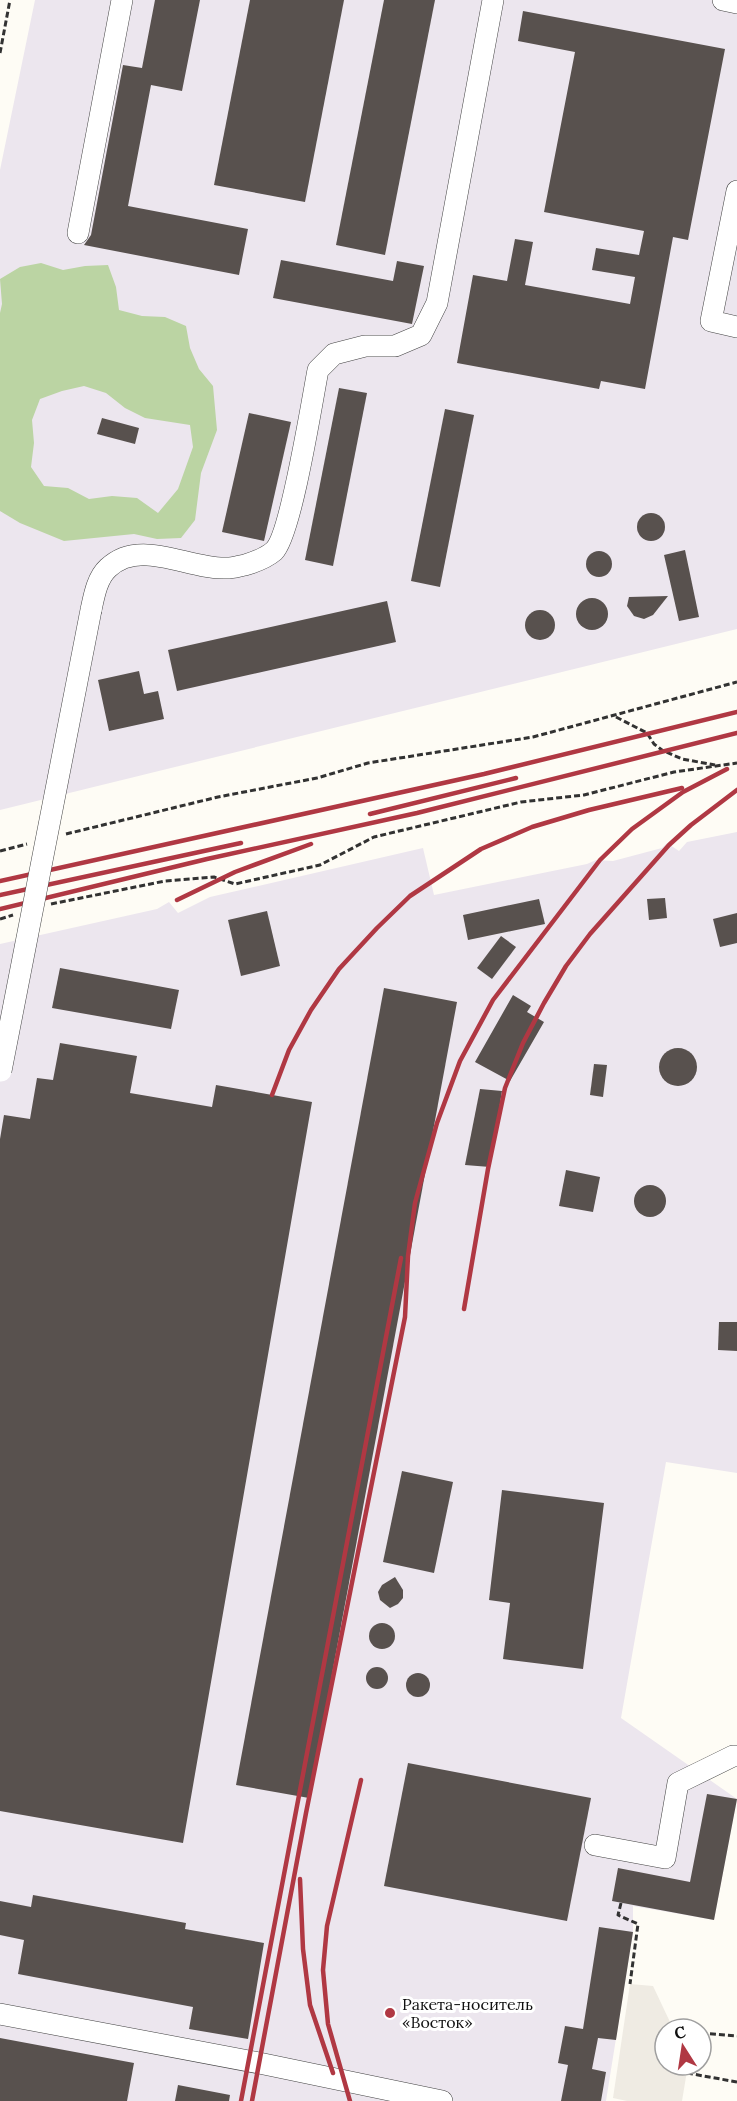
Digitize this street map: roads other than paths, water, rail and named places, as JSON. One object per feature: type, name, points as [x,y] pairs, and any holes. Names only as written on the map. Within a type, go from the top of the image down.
[{"type":"lane","points":[[78,233],[122,0]]},
{"type":"lane","points":[[1,1074],[97,586],[107,568],[123,558],[145,554],[198,565],[227,568],[255,562],[275,551],[288,523],[318,370],[334,354],[365,346],[395,346],[421,335],[437,303],[493,0]]},
{"type":"lane","points":[[723,0],[737,3]]},
{"type":"lane","points":[[737,191],[711,321],[737,327]]},
{"type":"lane","points":[[595,1845],[665,1858],[678,1783],[737,1756]]},
{"type":"lane","points":[[0,2014],[259,2063],[442,2101]]},
{"type":"railway","points":[[0,881],[484,774],[737,712]]},
{"type":"railway","points":[[0,909],[207,859],[417,813],[737,733]]},
{"type":"railway","points":[[252,2101],[306,1813],[405,1317],[408,1256],[415,1203],[437,1123],[460,1061],[493,1000],[600,860],[632,829],[683,792],[727,769]]},
{"type":"railway","points":[[370,814],[516,778]]},
{"type":"railway","points":[[272,1095],[289,1050],[311,1010],[339,969],[410,896],[481,849],[532,827],[589,810],[682,788]]},
{"type":"railway","points":[[464,1309],[488,1169],[505,1088],[523,1043],[544,1003],[566,966],[590,934],[669,845],[737,790]]},
{"type":"railway","points":[[0,895],[241,843]]},
{"type":"railway","points":[[177,900],[235,872],[311,844]]},
{"type":"railway","points":[[241,2101],[401,1258]]},
{"type":"railway","points":[[350,2101],[328,2024],[323,1970],[327,1926],[361,1780]]},
{"type":"railway","points":[[300,1879],[303,1949],[310,2005],[333,2073]]},
{"type":"place","name":"Ракета-носитель «Восток»","points":[[390,2013]]}]
